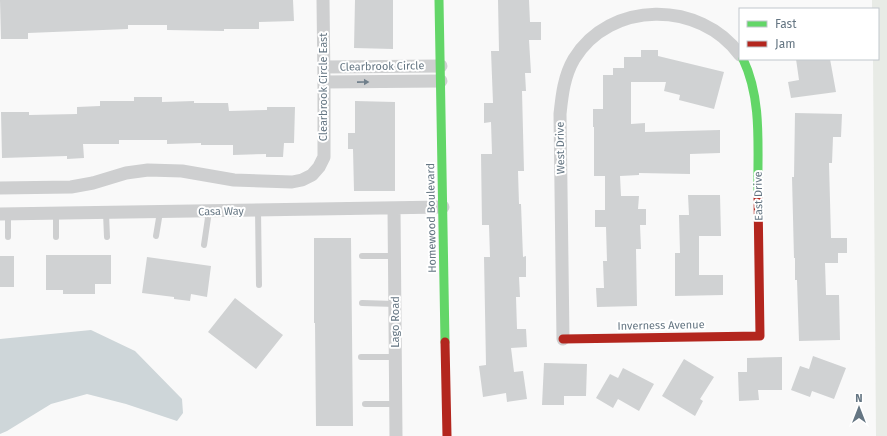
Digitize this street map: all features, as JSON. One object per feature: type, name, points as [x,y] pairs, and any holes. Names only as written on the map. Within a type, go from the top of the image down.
[{"type":"street","name":"Clearbrook Circle East","points":[[0,188],[70,187],[93,183],[126,173],[148,170],[182,171],[234,180],[258,182],[292,182],[302,180],[312,175],[319,167],[324,157],[323,0]]},
{"type":"street","name":"Homewood Boulevard","points":[[439,0],[447,436]]},
{"type":"street","name":"West Drive","points":[[563,339],[560,114],[564,84],[574,58],[594,34],[602,28],[621,18],[657,9],[692,16],[712,27],[724,36],[739,53]]},
{"type":"street","name":"East Drive","points":[[742,60],[751,78],[756,108],[760,336]]},
{"type":"street","name":"Clearbrook Circle","points":[[324,67],[441,66]]},
{"type":"street","name":"Clearbrook Circle","points":[[324,82],[441,81]]},
{"type":"street","name":"Casa Way","points":[[4,214],[443,207]]},
{"type":"street","name":"Lago Road","points":[[394,208],[396,436]]},
{"type":"street","name":"Inverness Avenue","points":[[563,339],[760,336]]},
{"type":"lane","points":[[258,210],[259,285]]},
{"type":"lane","points":[[204,245],[208,211]]},
{"type":"lane","points":[[156,236],[160,212]]},
{"type":"lane","points":[[106,213],[106,237]]},
{"type":"lane","points":[[4,214],[8,237]]},
{"type":"lane","points":[[56,214],[56,237]]},
{"type":"lane","points":[[362,256],[395,256]]},
{"type":"lane","points":[[362,304],[395,304]]},
{"type":"lane","points":[[362,358],[395,357]]},
{"type":"lane","points":[[365,404],[396,404]]},
{"type":"shaded area","points":[[872,0],[887,0],[887,436],[876,436],[873,60],[879,60],[879,8],[872,8]]},
{"type":"shaded area","points":[[91,330],[135,351],[182,399],[183,413],[177,421],[126,404],[87,394],[51,404],[0,434],[0,339]]},
{"type":"building","points":[[0,0],[293,0],[294,21],[259,22],[259,29],[224,29],[224,31],[167,30],[167,25],[128,25],[128,29],[28,33],[28,39],[1,39]]},
{"type":"building","points":[[355,0],[393,0],[393,49],[354,48]]},
{"type":"building","points":[[498,0],[529,0],[530,22],[541,22],[541,40],[529,40],[531,73],[525,73],[526,91],[522,91],[524,171],[518,171],[523,257],[526,256],[526,277],[519,277],[520,297],[516,297],[517,329],[526,329],[527,347],[511,348],[514,372],[523,371],[527,399],[507,402],[506,393],[483,397],[479,366],[486,365],[484,257],[490,257],[489,225],[482,225],[481,154],[492,154],[491,122],[484,123],[484,103],[493,103],[491,51],[499,51]]},
{"type":"building","points":[[641,50],[658,50],[658,56],[724,72],[714,109],[679,100],[680,95],[664,91],[666,82],[631,82],[631,124],[645,123],[645,132],[720,130],[720,153],[690,154],[690,174],[639,173],[639,175],[620,176],[621,196],[639,196],[638,209],[646,209],[646,225],[640,225],[641,249],[636,249],[637,306],[597,307],[596,288],[604,288],[603,261],[607,261],[606,227],[595,227],[595,210],[605,210],[605,176],[594,176],[593,109],[603,109],[603,75],[613,75],[613,68],[624,68],[624,57],[641,57]]},
{"type":"building","points":[[796,60],[830,60],[836,92],[791,98],[788,82],[799,80]]},
{"type":"building","points":[[134,97],[162,97],[162,102],[194,101],[194,103],[228,103],[229,111],[267,110],[267,107],[295,107],[294,143],[284,143],[283,157],[266,157],[266,154],[233,155],[233,145],[201,145],[201,143],[167,144],[167,140],[119,140],[119,144],[83,144],[84,158],[67,159],[67,156],[2,158],[1,112],[29,112],[29,115],[77,114],[77,107],[100,106],[100,101],[134,101]]},
{"type":"building","points":[[355,101],[395,102],[395,191],[354,191],[353,149],[348,149],[348,133],[355,133]]},
{"type":"building","points":[[795,113],[842,114],[841,137],[833,137],[832,163],[829,163],[831,238],[847,238],[847,253],[838,253],[838,263],[825,263],[826,295],[839,295],[840,340],[799,341],[797,280],[795,280],[794,258],[792,177],[794,177]]},
{"type":"building","points":[[688,195],[720,195],[721,236],[699,236],[699,275],[723,275],[723,295],[675,296],[675,253],[680,253],[679,215],[689,215]]},
{"type":"building","points":[[314,238],[351,238],[353,426],[316,426]]},
{"type":"building","points":[[46,255],[111,255],[111,284],[95,284],[95,294],[63,294],[63,290],[46,290]]},
{"type":"building","points":[[0,256],[14,256],[14,287],[0,287]]},
{"type":"building","points":[[147,257],[211,266],[207,297],[191,294],[190,301],[174,299],[174,297],[142,293]]},
{"type":"building","points":[[235,298],[283,335],[256,369],[208,332]]},
{"type":"building","points":[[813,356],[846,368],[834,399],[812,391],[810,397],[791,390],[800,366],[809,369]]},
{"type":"building","points":[[782,357],[782,390],[758,390],[759,400],[739,401],[738,372],[747,372],[747,358]]},
{"type":"building","points":[[684,359],[714,377],[700,399],[703,401],[695,416],[662,396]]},
{"type":"building","points":[[544,363],[587,364],[586,396],[564,396],[564,405],[542,405]]},
{"type":"building","points":[[623,368],[654,384],[639,411],[618,399],[613,408],[596,398],[610,374],[618,378]]},
{"type":"traffic: fast","points":[[439,0],[445,342]]},
{"type":"traffic: fast","points":[[743,60],[754,92],[758,126],[758,196]]},
{"type":"traffic: jam","points":[[563,339],[760,336],[758,196]]},
{"type":"traffic: jam","points":[[445,342],[447,436]]}]
